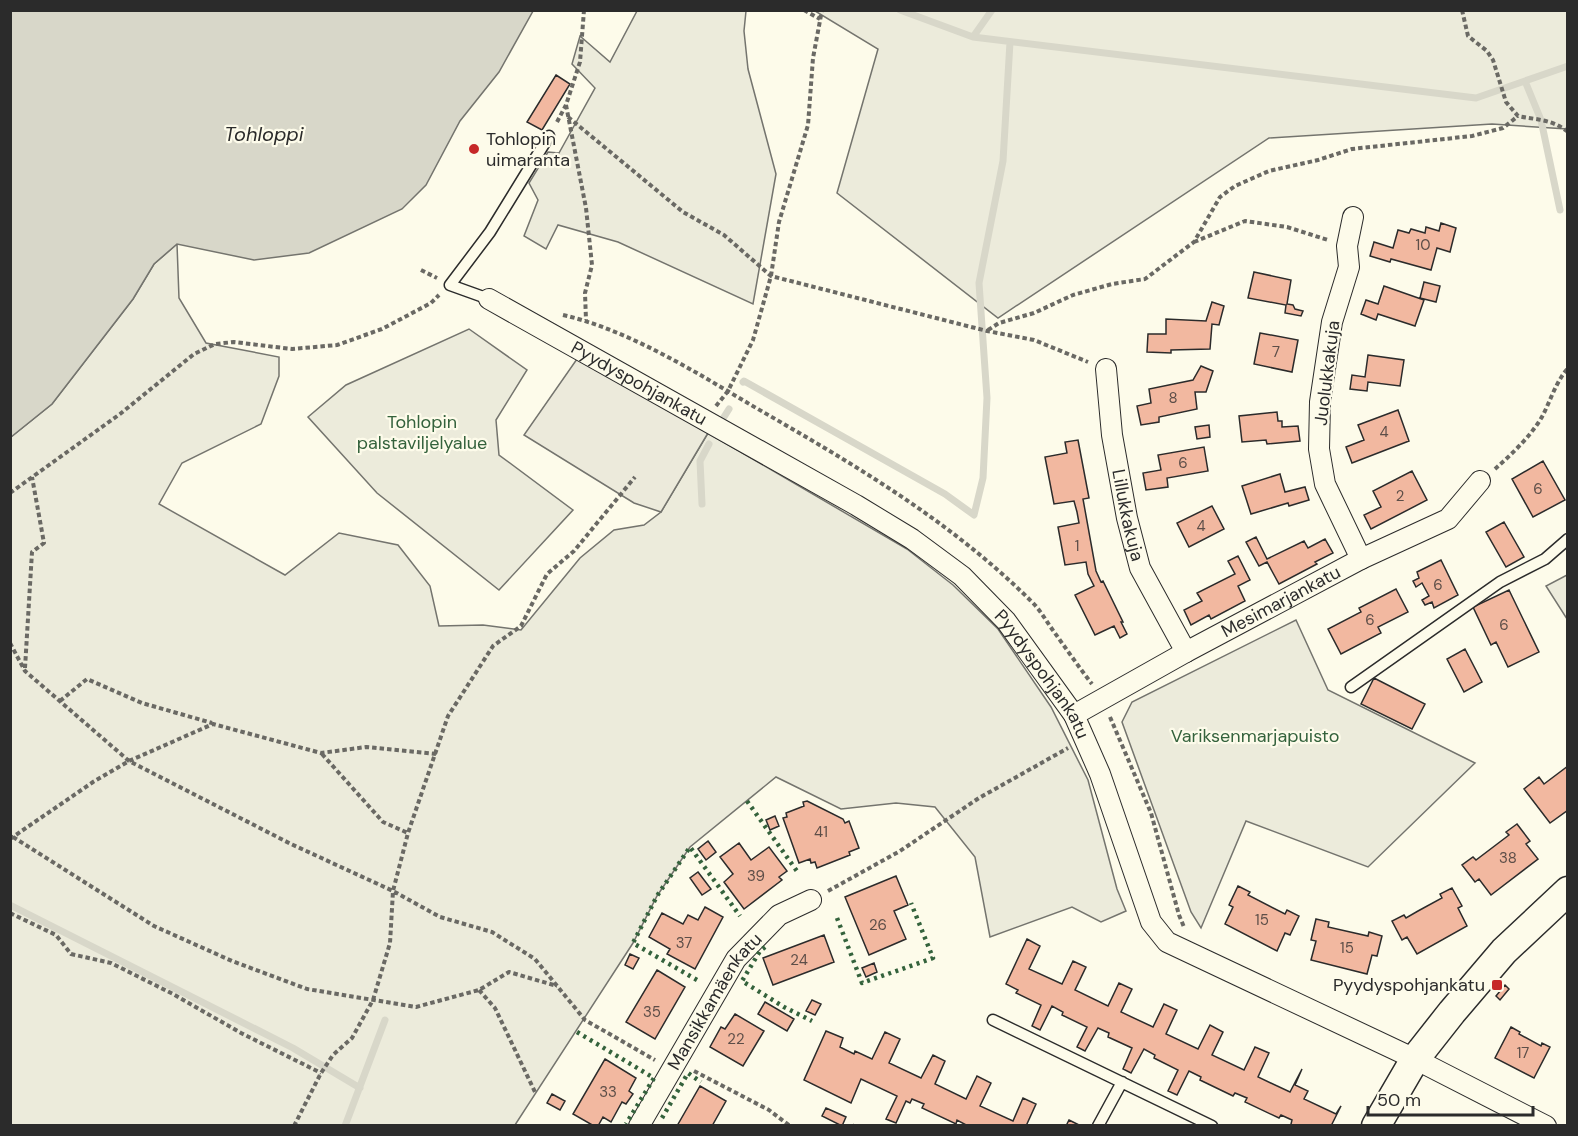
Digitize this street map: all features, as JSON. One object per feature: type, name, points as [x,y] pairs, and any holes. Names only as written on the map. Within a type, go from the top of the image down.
[{"type":"street","name":"Juolukkakuja","points":[[1353,217],[1347,246],[1349,267],[1332,322],[1320,402],[1319,449],[1325,484],[1361,559]]},
{"type":"street","name":"Pyydyspohjankatu","points":[[489,299],[632,381],[792,468],[912,539],[962,576],[1006,621],[1074,716],[1100,774],[1151,922],[1167,942],[1415,1059],[1546,1125]]},
{"type":"street","name":"Lillukkakuja","points":[[1106,369],[1112,435],[1127,518],[1140,568],[1186,652]]},
{"type":"street","name":"Mesimarjankatu","points":[[1074,716],[1186,652],[1361,559],[1448,519],[1480,481]]},
{"type":"street","points":[[1376,1125],[1415,1059],[1491,966],[1568,891]]},
{"type":"street","name":"Mansikkamäenkatu","points":[[639,1125],[736,959],[779,915],[811,900]]},
{"type":"lane","points":[[450,285],[490,232],[549,136]]},
{"type":"lane","name":"Pyydyspohjankatu","points":[[450,285],[489,299]]},
{"type":"lane","points":[[1351,687],[1500,582],[1545,559],[1568,539]]},
{"type":"lane","points":[[993,1020],[1212,1125]]},
{"type":"lane","points":[[1098,1125],[1122,1082]]},
{"type":"path","points":[[549,136],[566,105],[580,62],[584,10]]},
{"type":"path","points":[[804,10],[820,19]]},
{"type":"path","points":[[553,313],[586,320],[652,350],[728,391],[753,339],[771,276],[779,222],[808,124],[813,58],[822,10]]},
{"type":"path","points":[[1462,10],[1468,36],[1487,51],[1493,60],[1506,102],[1518,116],[1548,120],[1568,132]]},
{"type":"path","points":[[566,105],[586,208],[592,265],[585,293],[586,320]]},
{"type":"path","points":[[1194,242],[1220,197],[1235,186],[1269,171],[1332,157],[1352,148],[1472,136],[1503,128],[1518,116]]},
{"type":"path","points":[[568,117],[682,212],[724,235],[771,276],[987,331],[1035,340],[1106,369]]},
{"type":"path","points":[[987,331],[999,323],[1034,313],[1073,295],[1112,284],[1145,279],[1194,242],[1245,222],[1287,228],[1347,246]]},
{"type":"path","points":[[10,493],[120,414],[194,354],[215,344],[234,342],[292,350],[337,345],[382,329],[431,303],[450,285]]},
{"type":"path","points":[[1480,481],[1507,458],[1542,417],[1560,377],[1568,368]]},
{"type":"path","points":[[25,671],[32,552],[44,543],[32,477]]},
{"type":"path","points":[[294,1125],[321,1073],[333,1055],[352,1038],[373,1000],[390,943],[393,891],[408,833],[448,716],[493,646],[521,626],[547,574],[574,551],[635,477]]},
{"type":"path","points":[[10,643],[25,671],[129,761],[291,844],[393,891],[440,917],[492,932],[535,959],[585,1020],[769,1110],[790,1125]]},
{"type":"path","points":[[60,701],[87,679],[142,703],[321,753],[366,747],[436,754]]},
{"type":"path","points":[[213,724],[129,761],[93,782],[12,838],[163,930],[232,961],[307,989],[416,1007],[479,990],[509,972],[558,987]]},
{"type":"path","points":[[811,900],[900,851],[980,798],[1083,739]]},
{"type":"path","points":[[321,753],[383,822],[408,833]]},
{"type":"path","points":[[10,913],[56,934],[71,954],[111,963],[173,994],[240,1033],[321,1073]]},
{"type":"path","points":[[479,990],[495,1008],[535,1092]]},
{"type":"green space","points":[[637,11],[746,11],[744,31],[748,69],[776,174],[753,304],[618,242],[558,225],[546,249],[524,236],[538,200],[529,183],[548,152],[559,153],[595,88],[572,64],[580,36],[610,62]]},
{"type":"green space","points":[[815,11],[1567,11],[1567,129],[1492,124],[1269,138],[998,318],[837,193],[878,49]]},
{"type":"green space","points":[[177,244],[179,298],[206,343],[279,357],[279,376],[261,424],[182,463],[159,504],[285,575],[339,533],[398,545],[430,586],[439,626],[483,625],[521,630],[580,558],[614,530],[644,525],[661,512],[708,433],[907,549],[953,585],[998,629],[1051,707],[1088,780],[1117,889],[1126,911],[1101,922],[1072,907],[990,937],[975,857],[935,807],[896,803],[841,809],[776,777],[690,847],[657,896],[633,943],[515,1125],[11,1126],[11,437],[52,404],[133,299],[154,264]]},
{"type":"green space","name":"Tohlopin palstaviljelyalue","points":[[469,329],[527,370],[496,420],[499,455],[573,510],[499,590],[377,493],[308,417],[346,385]]},
{"type":"green space","points":[[1567,575],[1567,619],[1546,586]]},
{"type":"green space","name":"Variksenmarjapuisto","points":[[1296,620],[1328,690],[1475,763],[1368,867],[1246,821],[1201,928],[1191,912],[1122,722],[1132,702]]},
{"type":"shaded area","points":[[577,359],[708,433],[661,512],[634,503],[524,435]]},
{"type":"water","name":"Tohloppi","points":[[11,10],[533,11],[499,72],[460,121],[426,185],[402,209],[309,253],[254,260],[177,244],[154,264],[133,299],[52,404],[11,437]]},
{"type":"building","points":[[556,75],[570,84],[542,130],[527,122]]},
{"type":"building","points":[[1441,223],[1456,228],[1450,252],[1437,248],[1431,270],[1370,256],[1374,242],[1393,248],[1398,230],[1409,233],[1411,229],[1425,233],[1426,227],[1439,231]]},
{"type":"building","points":[[1254,272],[1291,280],[1287,304],[1303,311],[1301,316],[1285,313],[1286,305],[1248,298]]},
{"type":"building","points":[[1424,282],[1440,286],[1436,302],[1420,298]]},
{"type":"building","points":[[1384,286],[1424,300],[1415,326],[1378,314],[1376,320],[1361,314],[1366,300],[1378,304]]},
{"type":"building","points":[[1212,302],[1224,306],[1219,325],[1212,324],[1210,349],[1171,350],[1171,353],[1147,352],[1148,334],[1166,334],[1166,319],[1206,321]]},
{"type":"building","points":[[1260,333],[1298,340],[1292,372],[1254,364]]},
{"type":"building","points":[[1368,355],[1404,360],[1400,386],[1368,382],[1367,391],[1350,389],[1352,375],[1365,377]]},
{"type":"building","points":[[1201,366],[1213,371],[1206,392],[1195,392],[1197,409],[1159,417],[1159,422],[1141,425],[1137,406],[1151,403],[1149,389],[1193,380]]},
{"type":"building","points":[[1398,410],[1409,441],[1352,463],[1346,447],[1364,440],[1358,425]]},
{"type":"building","points":[[1277,412],[1278,421],[1282,421],[1282,427],[1298,426],[1300,441],[1267,444],[1266,440],[1242,442],[1239,416]]},
{"type":"building","points":[[1209,425],[1210,437],[1197,439],[1195,427]]},
{"type":"building","points":[[1078,440],[1089,498],[1083,499],[1096,571],[1123,622],[1121,622],[1127,634],[1120,638],[1114,626],[1095,635],[1075,595],[1094,586],[1088,574],[1086,562],[1065,565],[1058,527],[1079,523],[1077,512],[1074,501],[1054,504],[1045,457],[1067,453],[1065,442]]},
{"type":"building","points":[[1204,447],[1208,471],[1167,478],[1168,487],[1146,490],[1143,473],[1161,470],[1158,455]]},
{"type":"building","points":[[1543,461],[1565,500],[1533,517],[1512,479]]},
{"type":"building","points":[[1412,471],[1427,500],[1371,529],[1364,515],[1381,507],[1373,491]]},
{"type":"building","points":[[1280,474],[1285,492],[1305,487],[1309,500],[1289,506],[1288,503],[1251,514],[1242,486]]},
{"type":"building","points":[[1212,506],[1224,529],[1189,547],[1177,523]]},
{"type":"building","points":[[1504,522],[1524,557],[1506,567],[1486,532]]},
{"type":"building","points":[[1256,537],[1267,559],[1304,541],[1308,548],[1325,539],[1333,553],[1279,584],[1267,562],[1259,566],[1246,542]]},
{"type":"building","points":[[1238,556],[1250,580],[1238,586],[1245,601],[1211,619],[1209,615],[1191,625],[1184,610],[1202,601],[1197,593],[1235,574],[1228,561]]},
{"type":"building","points":[[1441,560],[1458,595],[1434,608],[1432,602],[1425,605],[1422,600],[1429,596],[1422,583],[1416,587],[1413,581],[1419,578],[1417,572]]},
{"type":"building","points":[[1396,589],[1408,612],[1378,627],[1381,633],[1341,654],[1328,629],[1361,612],[1359,608]]},
{"type":"building","points":[[1509,590],[1539,652],[1508,667],[1496,642],[1491,645],[1473,607]]},
{"type":"building","points":[[1465,649],[1482,682],[1464,692],[1447,659]]},
{"type":"building","points":[[1374,678],[1425,704],[1412,729],[1361,704]]},
{"type":"building","points":[[1568,766],[1568,810],[1550,823],[1524,789],[1539,777],[1544,784]]},
{"type":"building","points":[[807,801],[843,819],[845,823],[849,821],[859,848],[849,852],[850,855],[817,868],[815,862],[811,863],[810,859],[799,863],[783,818],[787,817],[786,813],[804,806],[803,802]]},
{"type":"building","points":[[775,816],[779,826],[770,830],[766,820]]},
{"type":"building","points":[[1517,824],[1530,841],[1526,844],[1538,859],[1491,895],[1479,879],[1475,882],[1462,865],[1473,857],[1476,860],[1509,835],[1506,832]]},
{"type":"building","points":[[708,841],[716,852],[706,860],[698,849]]},
{"type":"building","points":[[739,843],[751,860],[769,847],[787,871],[779,877],[782,880],[744,909],[724,882],[733,874],[720,857]]},
{"type":"building","points":[[698,872],[711,889],[702,895],[690,878]]},
{"type":"building","points":[[896,876],[908,905],[894,911],[906,939],[869,955],[845,897]]},
{"type":"building","points":[[1238,886],[1250,892],[1248,895],[1285,914],[1287,910],[1299,916],[1290,935],[1285,933],[1277,951],[1225,924],[1233,907],[1229,905]]},
{"type":"building","points":[[1452,888],[1462,906],[1458,908],[1467,926],[1417,954],[1407,937],[1402,940],[1392,921],[1404,915],[1406,918],[1442,898],[1440,894]]},
{"type":"building","points":[[705,907],[723,917],[695,969],[667,954],[670,949],[649,937],[662,913],[683,924],[688,915],[698,920]]},
{"type":"building","points":[[1316,919],[1329,922],[1328,927],[1368,936],[1369,932],[1382,936],[1377,956],[1372,955],[1367,974],[1311,960],[1316,941],[1311,940]]},
{"type":"building","points":[[824,935],[834,962],[773,985],[763,958]]},
{"type":"building","points":[[1027,939],[1040,946],[1029,969],[1062,984],[1073,961],[1086,967],[1075,990],[1108,1006],[1119,983],[1132,989],[1121,1012],[1153,1027],[1164,1004],[1177,1010],[1166,1034],[1198,1049],[1210,1025],[1223,1032],[1212,1055],[1244,1070],[1255,1047],[1269,1053],[1258,1077],[1290,1092],[1302,1069],[1295,1085],[1308,1091],[1304,1099],[1336,1114],[1341,1106],[1331,1126],[1295,1126],[1291,1124],[1292,1120],[1281,1115],[1279,1118],[1245,1102],[1247,1098],[1235,1093],[1233,1096],[1200,1080],[1201,1077],[1189,1071],[1177,1095],[1168,1091],[1178,1070],[1154,1058],[1155,1055],[1144,1049],[1131,1073],[1123,1069],[1132,1048],[1108,1037],[1109,1033],[1098,1028],[1085,1051],[1077,1047],[1087,1027],[1062,1015],[1063,1012],[1052,1006],[1040,1030],[1032,1026],[1041,1005],[1016,993],[1018,990],[1006,984]]},
{"type":"building","points":[[630,954],[639,958],[633,969],[625,965]]},
{"type":"building","points":[[874,963],[877,972],[866,977],[862,968]]},
{"type":"building","points":[[657,970],[685,987],[655,1039],[626,1022]]},
{"type":"building","points":[[1505,985],[1509,989],[1500,1000],[1496,996]]},
{"type":"building","points":[[812,1000],[821,1004],[815,1015],[806,1011]]},
{"type":"building","points":[[765,1002],[794,1019],[787,1031],[758,1014]]},
{"type":"building","points":[[735,1014],[764,1031],[743,1066],[710,1047],[721,1027],[725,1029]]},
{"type":"building","points":[[1511,1027],[1541,1046],[1542,1043],[1550,1047],[1534,1078],[1495,1058]]},
{"type":"building","points":[[826,1031],[843,1038],[840,1047],[872,1059],[885,1032],[900,1039],[889,1063],[921,1078],[933,1055],[945,1061],[935,1084],[966,1099],[977,1076],[991,1083],[980,1106],[1013,1121],[1023,1098],[1036,1104],[1026,1126],[968,1126],[957,1120],[956,1124],[922,1108],[924,1104],[912,1099],[910,1103],[906,1101],[896,1123],[886,1119],[897,1096],[861,1079],[851,1103],[804,1080]]},
{"type":"building","points":[[605,1059],[636,1078],[629,1091],[633,1094],[626,1104],[622,1102],[611,1122],[603,1117],[598,1126],[594,1126],[573,1114]]},
{"type":"building","points":[[700,1086],[726,1101],[712,1126],[677,1126]]},
{"type":"building","points":[[552,1094],[565,1101],[560,1110],[547,1103]]},
{"type":"building","points":[[826,1108],[846,1117],[842,1126],[822,1116]]},
{"type":"building","points":[[1069,1120],[1081,1126],[1066,1126]]},
{"type":"waterway","points":[[900,10],[973,37],[1476,98],[1568,66]]},
{"type":"waterway","points":[[973,37],[992,10]]},
{"type":"waterway","points":[[743,382],[945,494],[974,515],[983,478],[987,398],[979,283],[1003,161],[1010,42]]},
{"type":"waterway","points":[[1525,81],[1541,120],[1560,210]]},
{"type":"waterway","points":[[724,417],[729,409]]},
{"type":"waterway","points":[[702,504],[700,461],[709,444]]},
{"type":"waterway","points":[[10,905],[293,1048],[360,1088]]},
{"type":"waterway","points":[[345,1126],[385,1020]]},
{"type":"hedge","points":[[747,801],[799,874]]},
{"type":"hedge","points":[[697,980],[633,943],[657,896],[690,847],[740,916]]},
{"type":"hedge","points":[[837,918],[862,983],[933,958],[911,903]]},
{"type":"hedge","points":[[765,947],[760,951],[742,981],[812,1021]]},
{"type":"hedge","points":[[577,1032],[654,1078],[626,1124]]},
{"type":"hedge","points":[[662,1118],[688,1073],[701,1082]]},
{"type":"place","name":"Tohlopin uimaranta","points":[[474,149]]},
{"type":"place","name":"Pyydyspohjankatu","points":[[1497,985]]}]
